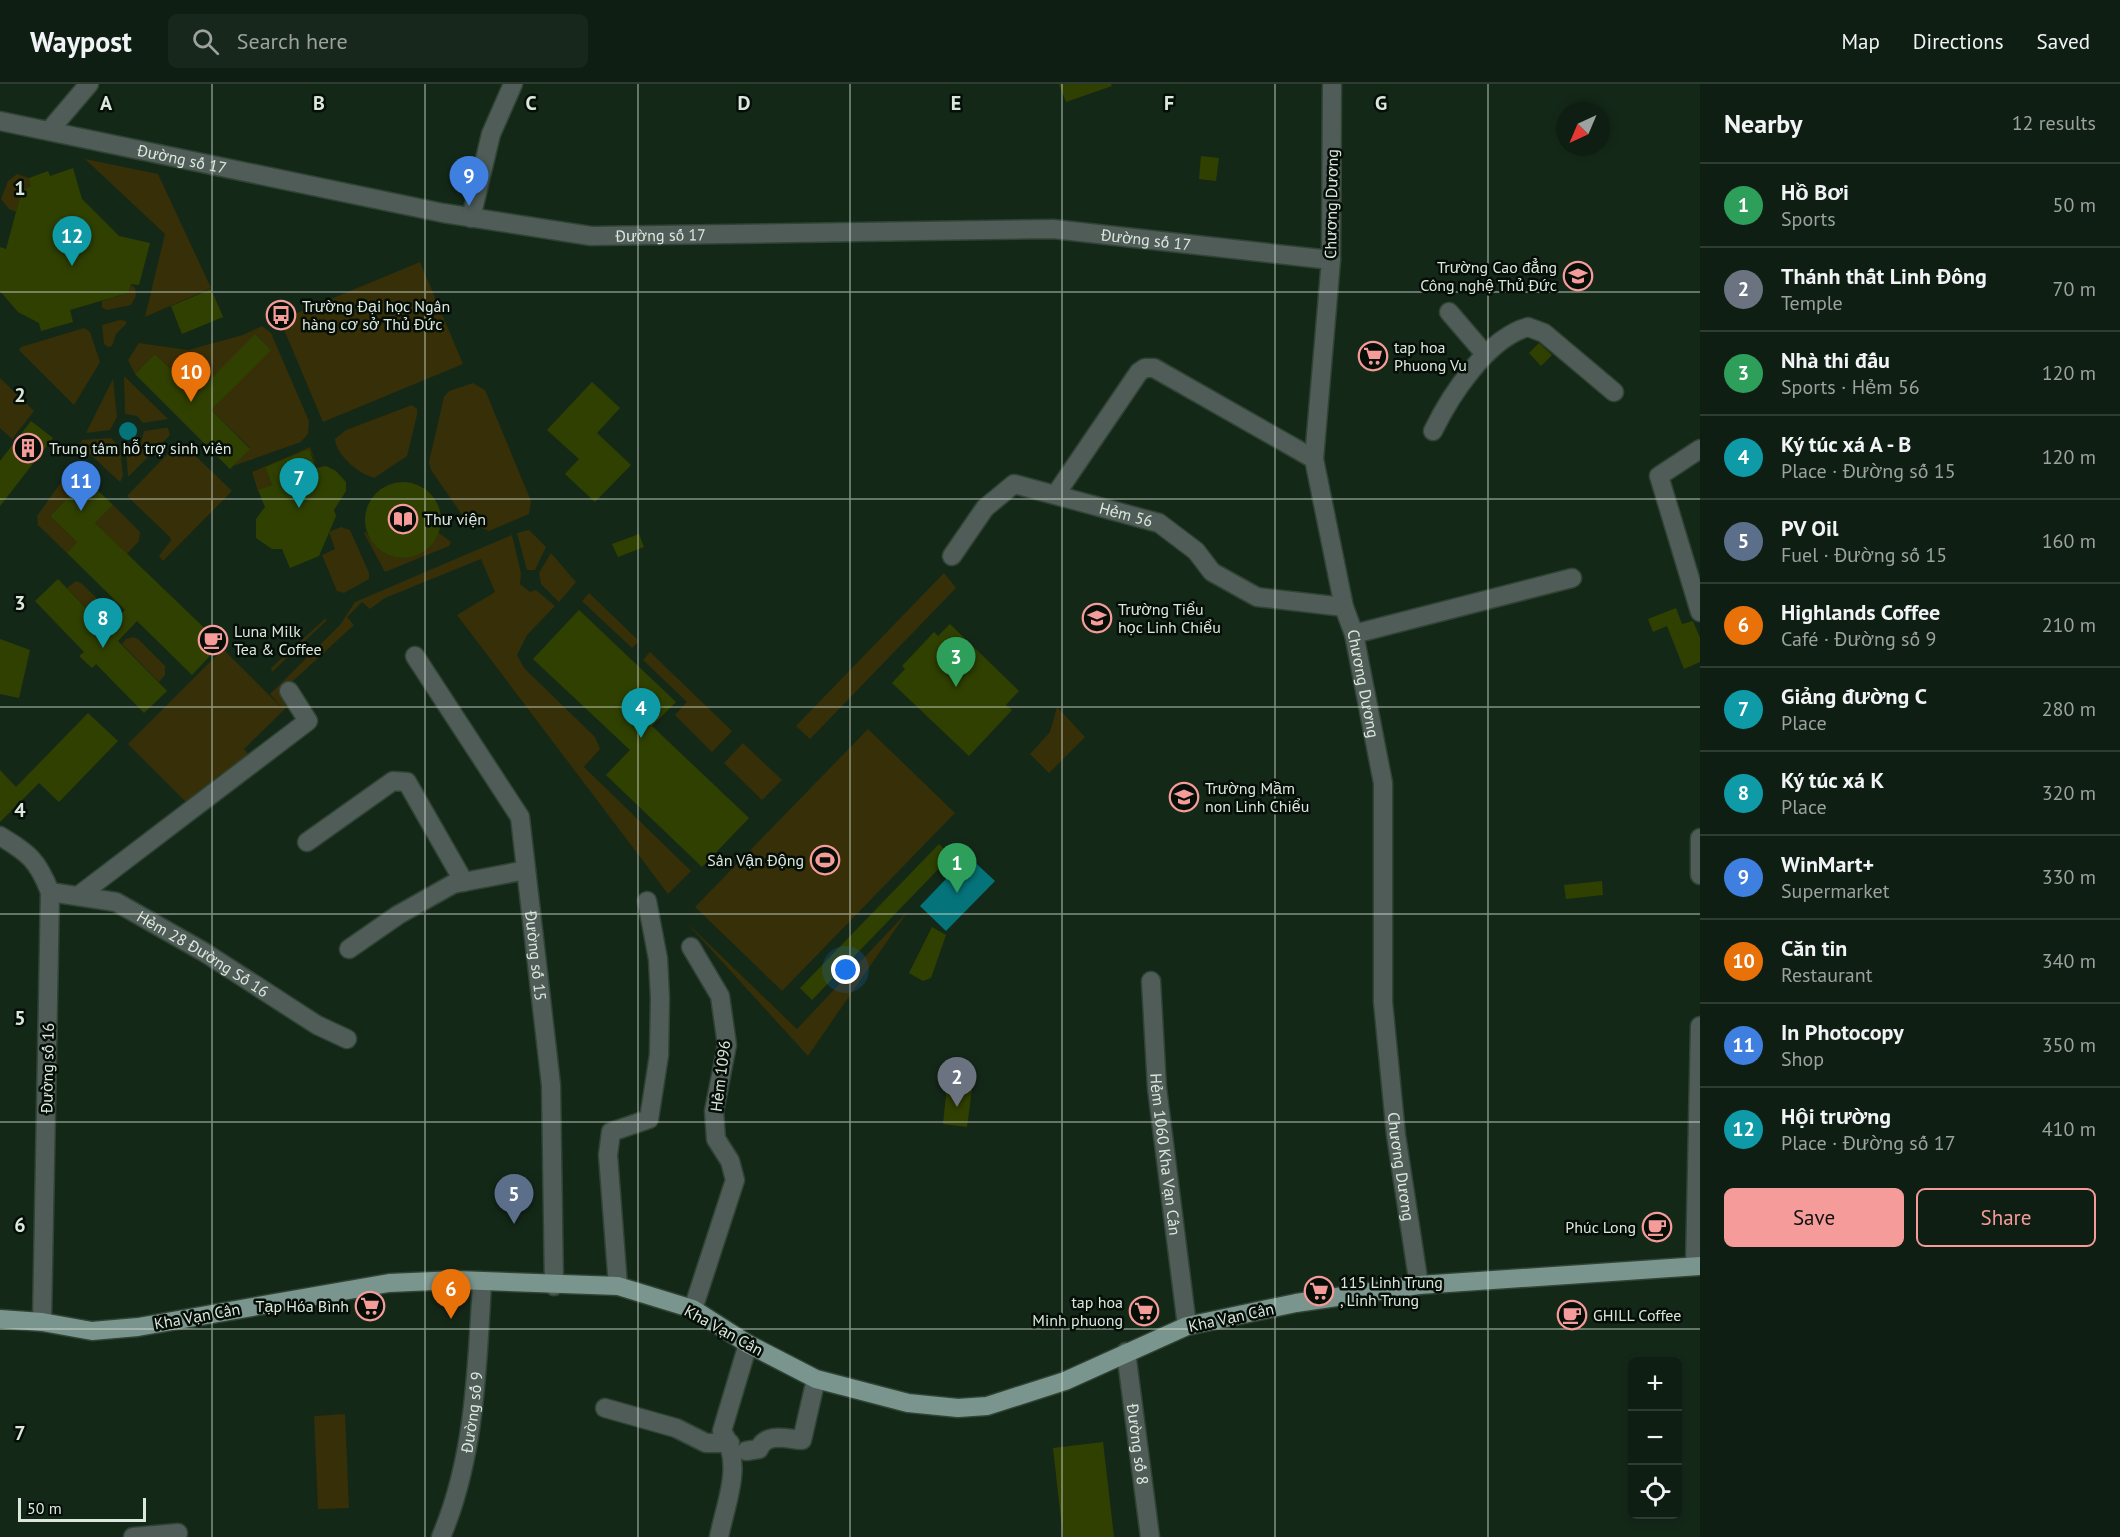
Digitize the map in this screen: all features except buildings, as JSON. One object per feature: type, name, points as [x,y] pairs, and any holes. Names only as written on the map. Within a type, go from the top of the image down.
[{"type":"main road","points":[[1419,1285],[1698,1266]]},
{"type":"main road","name":"Kha Vạn Cân","points":[[0,1319],[42,1322],[92,1331],[147,1325],[389,1283],[458,1280],[555,1286],[618,1286],[693,1309],[748,1344],[816,1379],[908,1403],[958,1408],[987,1406],[1065,1381],[1187,1326],[1356,1293],[1419,1285]]},
{"type":"street","points":[[49,131],[89,84]]},
{"type":"street","points":[[471,218],[491,134],[513,84]]},
{"type":"street","name":"Chương Dương","points":[[1332,84],[1331,260],[1314,459],[1344,606],[1354,634],[1383,783],[1383,1002],[1396,1135],[1419,1285]]},
{"type":"street","name":"Đường số 17","points":[[0,121],[471,218],[591,236],[1053,229],[1331,260]]},
{"type":"street","points":[[1449,312],[1485,354]]},
{"type":"street","points":[[1433,430],[1446,404],[1485,354],[1500,339],[1528,327],[1544,333],[1614,392]]},
{"type":"street","points":[[1056,495],[1139,372],[1145,368],[1154,369],[1314,459]]},
{"type":"street","points":[[1700,449],[1659,476],[1700,612]]},
{"type":"street","name":"Hẻm 56","points":[[952,556],[985,508],[1014,484],[1159,523],[1196,551],[1212,572],[1257,597],[1344,606]]},
{"type":"street","points":[[1354,634],[1572,578]]},
{"type":"street","name":"Đường số 15","points":[[415,656],[520,816],[551,1085],[555,1286]]},
{"type":"street","points":[[78,896],[308,721],[289,691]]},
{"type":"street","points":[[307,842],[393,781],[407,782],[464,882]]},
{"type":"street","name":"Đường số 16","points":[[0,836],[27,852],[41,867],[50,892],[42,1322]]},
{"type":"street","points":[[1700,841],[1700,875]]},
{"type":"street","points":[[349,949],[398,915],[453,884],[526,870]]},
{"type":"street","name":"Hẻm 28 Đường Số 16","points":[[50,892],[116,902],[204,952],[317,1025],[347,1039]]},
{"type":"street","points":[[618,1286],[608,1155],[611,1132],[649,1119],[658,1055],[658,959],[647,901]]},
{"type":"street","name":"Hẻm 1096","points":[[691,947],[720,996],[727,1045],[714,1111],[716,1139],[729,1161],[735,1180],[693,1309]]},
{"type":"street","name":"Hẻm 1060 Kha Vạn Cân","points":[[1151,981],[1157,1088],[1187,1326]]},
{"type":"street","points":[[1698,1266],[1700,1026]]},
{"type":"street","name":"Đường số 9","points":[[441,1537],[456,1502],[475,1398],[482,1283]]},
{"type":"street","points":[[738,1447],[722,1431],[748,1344]]},
{"type":"street","name":"Đường số 8","points":[[1126,1352],[1150,1537]]},
{"type":"street","points":[[604,1408],[676,1428],[706,1443],[759,1449],[762,1441],[768,1438],[802,1440],[816,1379]]},
{"type":"street","points":[[719,1537],[738,1447]]},
{"type":"street","points":[[133,1537],[178,1533]]},
{"type":"shaded area","points":[[85,159],[158,174],[211,288],[145,317],[165,234]]},
{"type":"shaded area","points":[[17,174],[29,178],[31,186],[22,190],[16,212],[9,209],[1,199],[8,181]]},
{"type":"shaded area","points":[[420,262],[463,364],[323,422],[280,320]]},
{"type":"shaded area","points":[[131,285],[135,288],[136,296],[131,305],[106,310],[102,307],[102,301],[128,293]]},
{"type":"shaded area","points":[[120,320],[126,321],[126,324],[116,334],[112,346],[108,347],[104,344],[102,325]]},
{"type":"shaded area","points":[[262,326],[271,333],[309,421],[308,434],[301,442],[233,466],[250,448],[211,410],[270,349],[256,335],[196,394],[155,354],[135,374],[128,360],[139,343],[188,350],[243,335]]},
{"type":"shaded area","points":[[84,328],[90,332],[100,362],[74,405],[19,350],[21,347]]},
{"type":"shaded area","points":[[124,376],[168,419],[143,423],[137,416],[125,414]]},
{"type":"shaded area","points":[[0,378],[34,411],[12,439],[0,428]]},
{"type":"shaded area","points":[[113,379],[117,417],[110,430],[86,433]]},
{"type":"shaded area","points":[[473,383],[485,390],[531,501],[529,514],[489,531],[467,522],[431,470],[429,462],[444,397],[449,391]]},
{"type":"shaded area","points":[[412,405],[417,409],[417,415],[407,456],[374,478],[355,468],[339,451],[335,439],[346,430]]},
{"type":"shaded area","points":[[168,428],[170,435],[128,477],[126,448],[141,442],[144,431]]},
{"type":"shaded area","points":[[111,438],[120,447],[123,476],[120,482],[80,445],[82,440]]},
{"type":"shaded area","points":[[180,441],[232,491],[163,561],[159,556],[171,540],[170,537],[127,496]]},
{"type":"shaded area","points":[[310,447],[318,467],[309,449],[265,467],[272,485],[258,491],[252,472]]},
{"type":"shaded area","points":[[70,475],[86,479],[50,516],[77,542],[67,553],[38,525],[37,516],[62,481]]},
{"type":"shaded area","points":[[113,505],[140,532],[139,541],[127,554],[95,523]]},
{"type":"shaded area","points":[[341,527],[350,530],[369,573],[369,579],[344,593],[337,591],[322,555],[335,549],[329,532]]},
{"type":"shaded area","points":[[529,530],[546,547],[535,570],[527,570],[517,533]]},
{"type":"shaded area","points":[[366,532],[382,551],[402,558],[423,552],[439,533],[451,542],[449,546],[385,572],[364,533]]},
{"type":"shaded area","points":[[512,535],[521,573],[520,584],[530,592],[536,590],[555,606],[527,635],[517,655],[524,668],[595,737],[600,749],[584,767],[691,871],[668,894],[457,615],[495,592],[481,559],[385,598],[370,609],[362,602],[347,617],[354,625],[282,691],[290,704],[244,749],[253,759],[226,780],[220,774],[189,805],[128,744],[223,649],[282,708],[270,694],[340,625],[355,602]]},
{"type":"shaded area","points":[[551,553],[576,582],[559,602],[541,584],[539,573]]},
{"type":"shaded area","points":[[944,573],[956,588],[810,739],[796,726]]},
{"type":"shaded area","points":[[76,581],[106,607],[108,619],[103,625],[67,588]]},
{"type":"shaded area","points":[[589,593],[639,641],[632,648],[582,601]]},
{"type":"shaded area","points":[[326,618],[326,621],[272,672],[271,668]]},
{"type":"shaded area","points":[[133,637],[138,639],[165,666],[165,675],[159,682],[122,644],[126,639]]},
{"type":"shaded area","points":[[650,652],[732,731],[712,752],[675,715],[687,702],[643,660]]},
{"type":"shaded area","points":[[1057,707],[1085,737],[1049,773],[1030,754],[1050,732]]},
{"type":"shaded area","name":"Sân Vận Động","points":[[868,729],[955,813],[782,991],[695,907]]},
{"type":"shaded area","points":[[743,743],[782,780],[762,800],[724,763]]},
{"type":"shaded area","points":[[908,911],[808,1056],[686,922],[797,1029]]},
{"type":"shaded area","points":[[345,1414],[349,1508],[318,1509],[314,1416]]},
{"type":"water","points":[[128,422],[136,427],[137,431],[132,439],[128,440],[120,435],[119,431],[124,423]]},
{"type":"water","points":[[968,856],[995,881],[946,931],[920,906]]},
{"type":"place","name":"WinMart+","points":[[469,206]]},
{"type":"place","name":"Hội trường","points":[[72,266]]},
{"type":"place","name":"Trường Cao đẳng Công nghệ Thủ Đức","points":[[1578,276]]},
{"type":"place","name":"Trường Đại học Ngân hàng cơ sở Thủ Đức","points":[[281,315]]},
{"type":"place","name":"tap hoa Phuong Vu","points":[[1373,356]]},
{"type":"place","name":"Căn tin","points":[[191,402]]},
{"type":"place","name":"Trung tâm hỗ trợ sinh viên","points":[[28,448]]},
{"type":"place","name":"Giảng đường C","points":[[299,508]]},
{"type":"place","name":"In Photocopy","points":[[81,511]]},
{"type":"place","name":"Thư viện","points":[[403,519]]},
{"type":"place","name":"Trường Tiểu học Linh Chiểu","points":[[1097,618]]},
{"type":"place","name":"Luna Milk Tea & Coffee","points":[[213,640]]},
{"type":"place","name":"Ký túc xá K","points":[[103,648]]},
{"type":"place","name":"Nhà thi đấu","points":[[956,687]]},
{"type":"place","name":"Ký túc xá A - B","points":[[641,738]]},
{"type":"place","name":"Trường Mầm non Linh Chiểu","points":[[1184,797]]},
{"type":"place","name":"Sân Vận Động","points":[[825,860]]},
{"type":"place","name":"Hồ Bơi","points":[[957,893]]},
{"type":"place","name":"Thánh thất Linh Đông","points":[[957,1107]]},
{"type":"place","name":"PV Oil","points":[[514,1224]]},
{"type":"place","name":"Phúc Long","points":[[1657,1227]]},
{"type":"place","name":"115 Linh Trung , Linh Trung","points":[[1319,1291]]},
{"type":"place","name":"Tạp Hóa Bình","points":[[370,1306]]},
{"type":"place","name":"tap hoa Minh phuong","points":[[1144,1311]]},
{"type":"place","name":"GHILL Coffee","points":[[1572,1315]]},
{"type":"place","name":"Highlands Coffee","points":[[451,1319]]}]
